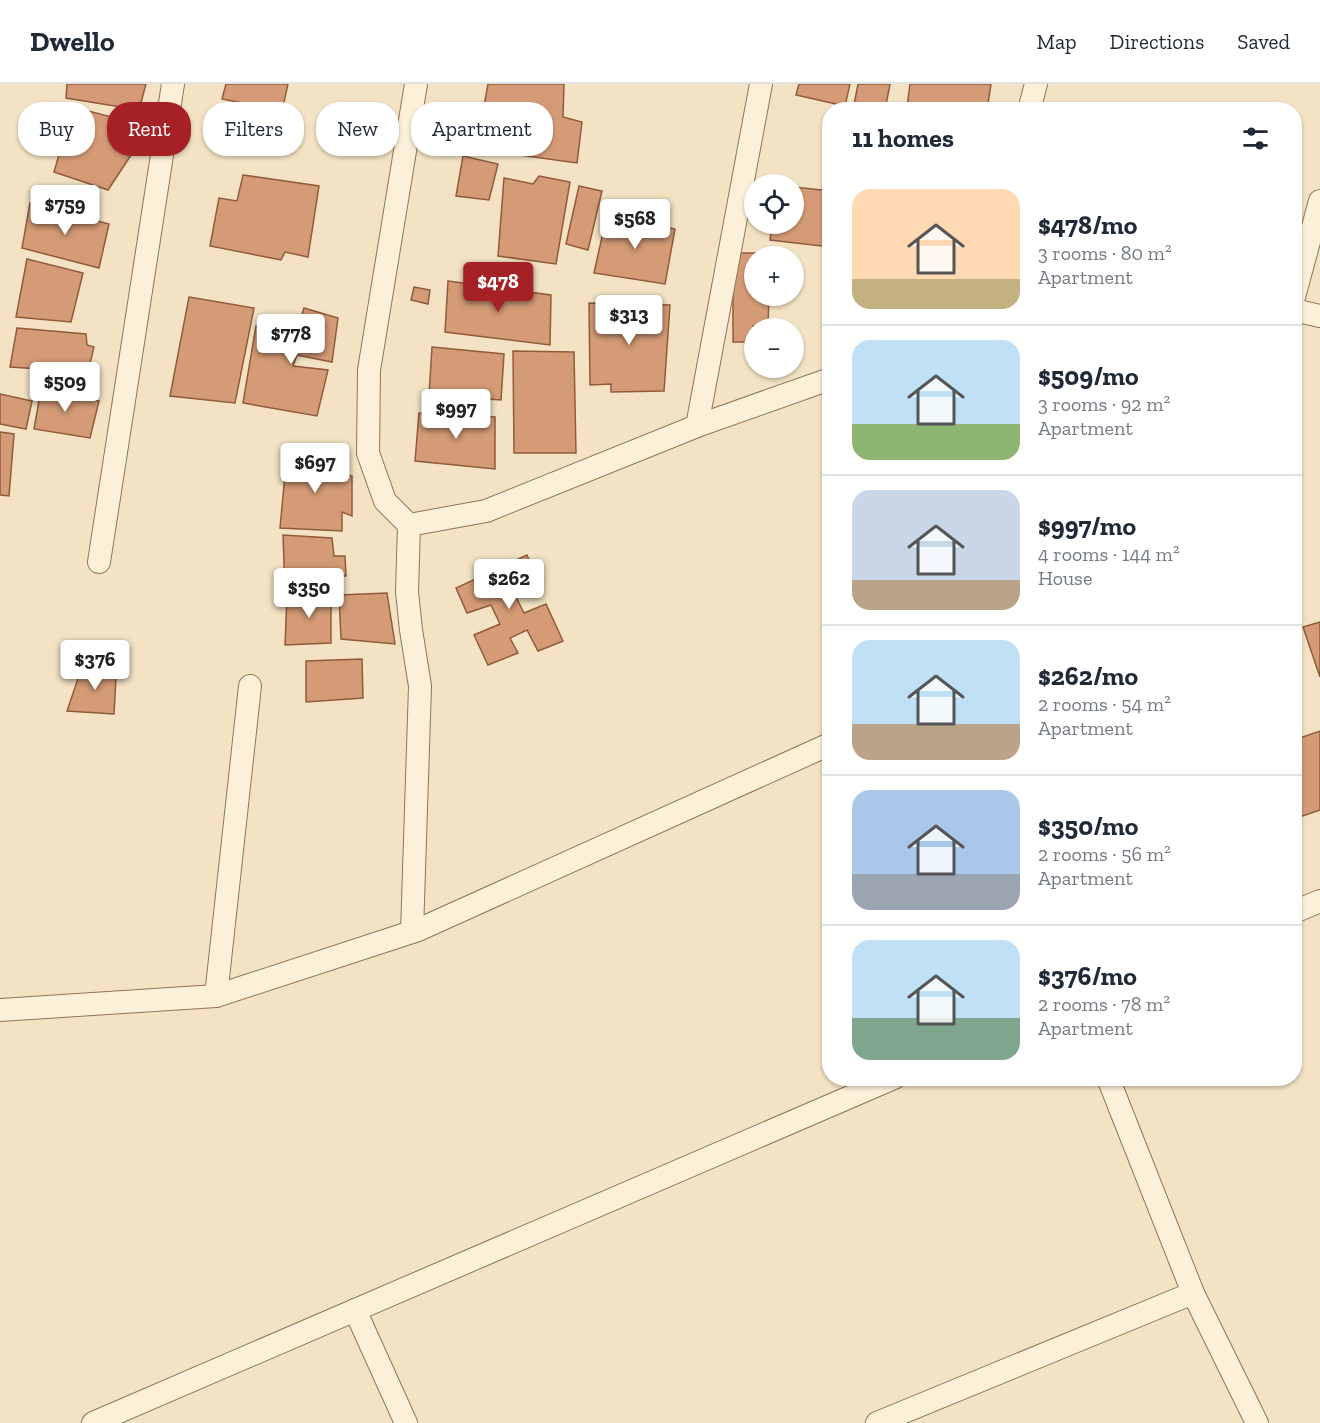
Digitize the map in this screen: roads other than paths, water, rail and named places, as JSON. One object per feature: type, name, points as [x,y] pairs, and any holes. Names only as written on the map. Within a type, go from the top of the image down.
[{"type":"street","points":[[99,562],[173,84]]},
{"type":"street","points":[[412,932],[420,686],[407,592],[409,525],[385,501],[369,453],[369,370],[416,84]]},
{"type":"street","points":[[697,426],[761,84]]},
{"type":"street","points":[[1031,102],[1036,84]]},
{"type":"street","points":[[1302,267],[1320,201]]},
{"type":"street","points":[[1302,312],[1320,316]]},
{"type":"street","points":[[409,525],[486,511],[697,426],[822,382]]},
{"type":"street","points":[[216,996],[250,686]]},
{"type":"street","points":[[0,1010],[216,996],[412,932],[822,748]]},
{"type":"street","points":[[1302,909],[1320,902]]},
{"type":"street","points":[[93,1423],[875,1086]]},
{"type":"street","points":[[1111,1086],[1193,1293],[1257,1423]]},
{"type":"street","points":[[877,1423],[1193,1293]]},
{"type":"street","points":[[355,1310],[406,1423]]}]
